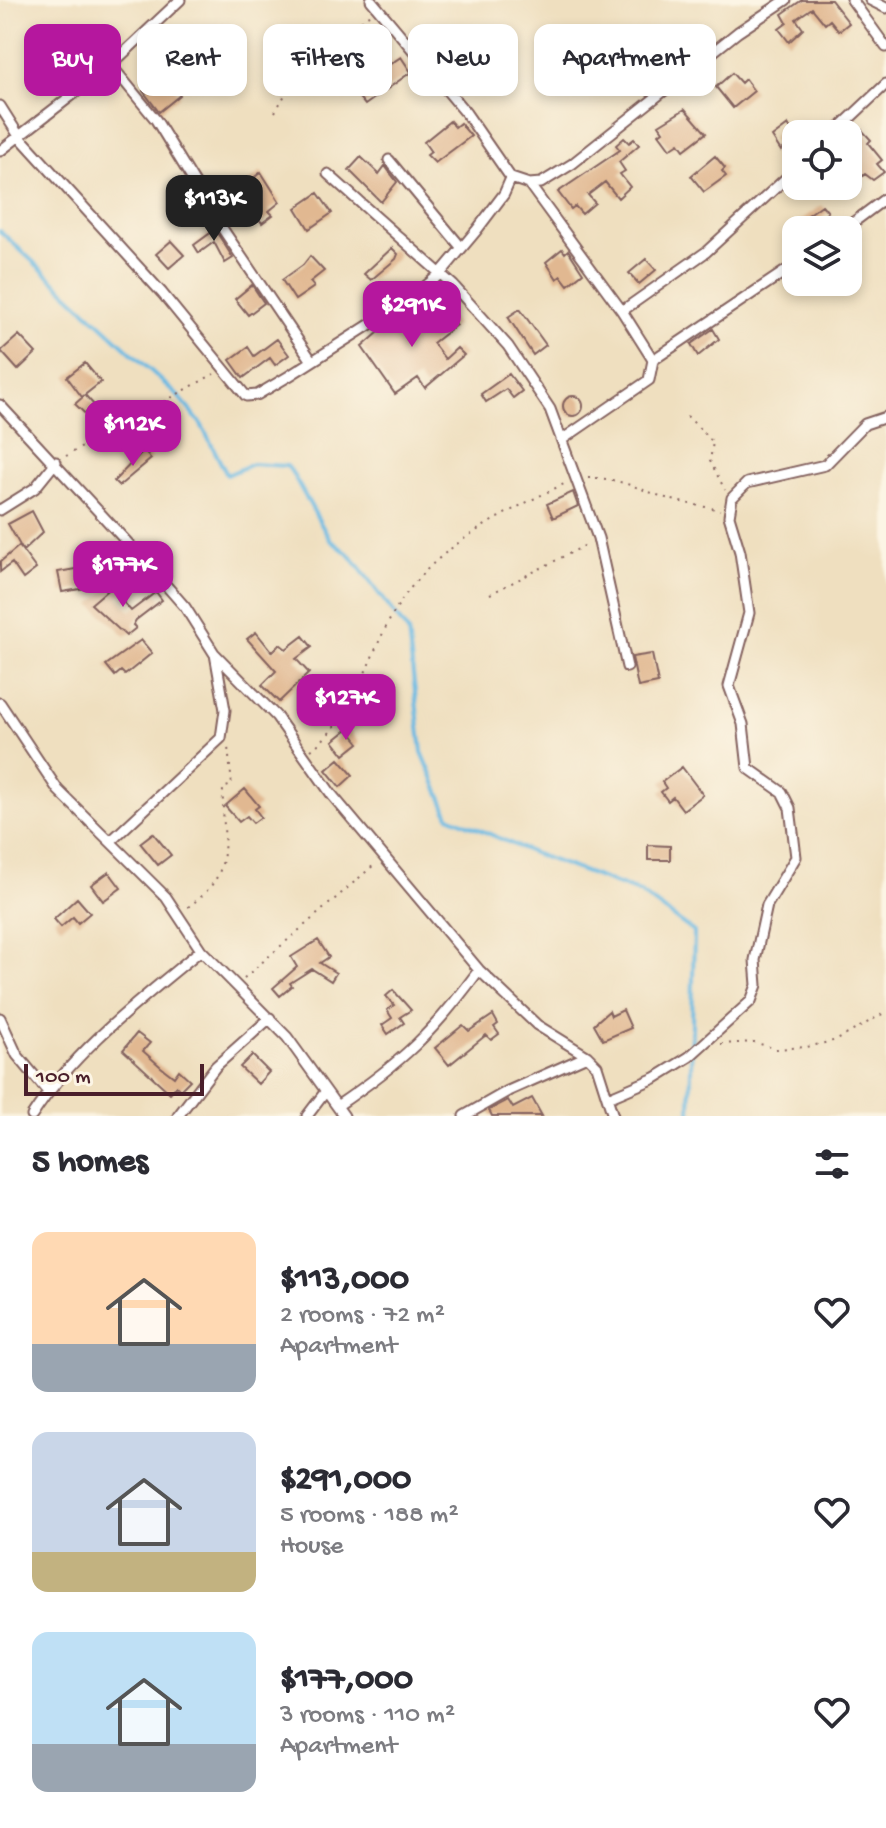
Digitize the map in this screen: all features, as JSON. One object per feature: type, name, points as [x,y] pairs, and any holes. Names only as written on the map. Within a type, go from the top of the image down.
[{"type":"street","points":[[121,56],[180,0]]},
{"type":"street","points":[[371,0],[466,113],[511,178],[529,184],[552,178],[572,164],[738,32],[786,0]]},
{"type":"street","points":[[852,0],[886,47]]},
{"type":"street","points":[[870,0],[886,8]]},
{"type":"street","points":[[121,77],[156,120],[224,231],[312,361]]},
{"type":"street","points":[[848,120],[886,84]]},
{"type":"street","points":[[0,151],[71,96]]},
{"type":"street","points":[[0,106],[19,136],[162,293],[241,393],[252,396],[413,297],[440,274],[496,205],[511,178]]},
{"type":"street","points":[[389,160],[461,247]]},
{"type":"street","points":[[328,174],[440,274],[529,373],[550,409],[578,478],[598,538],[627,667]]},
{"type":"street","points":[[622,311],[706,252],[782,182]]},
{"type":"street","points":[[529,184],[622,311],[653,360],[649,380],[563,439]]},
{"type":"street","points":[[862,216],[886,198]]},
{"type":"street","points":[[653,360],[782,273]]},
{"type":"street","points":[[0,405],[56,462],[185,607],[214,653],[276,716],[302,756],[479,970],[537,1025],[587,1056],[597,1066],[613,1116]]},
{"type":"street","points":[[608,1098],[655,1078],[708,1043],[751,1001],[757,985],[755,960],[767,905],[796,857],[790,808],[782,792],[748,768],[743,724],[729,686],[749,613],[729,511],[732,498],[747,483],[825,465],[865,424],[886,417]]},
{"type":"street","points":[[0,510],[35,488],[56,462]]},
{"type":"street","points":[[111,841],[221,738],[226,722],[214,653]]},
{"type":"street","points":[[0,703],[58,790],[166,897],[201,950],[270,1018],[344,1116]]},
{"type":"street","points":[[32,1116],[48,1092],[103,1032],[201,950]]},
{"type":"street","points":[[337,1106],[417,1046],[438,1026],[479,970]]},
{"type":"street","points":[[0,1018],[17,1055],[48,1092]]},
{"type":"street","points":[[178,1116],[216,1066],[270,1018]]},
{"type":"street","points":[[464,1116],[508,1091],[587,1056]]},
{"type":"street","points":[[307,1116],[326,1091]]},
{"type":"path","points":[[275,112],[303,64],[378,9]]},
{"type":"path","points":[[56,462],[138,419],[222,369]]},
{"type":"path","points":[[687,416],[713,442],[710,461],[724,486],[724,496]]},
{"type":"path","points":[[302,756],[324,738],[361,689],[394,612],[431,562],[494,520],[578,478],[604,477],[639,485],[673,500],[729,511]]},
{"type":"path","points":[[710,508],[717,504]]},
{"type":"path","points":[[490,594],[598,538]]},
{"type":"path","points":[[176,913],[214,885],[225,856],[223,788],[232,785],[233,777],[226,722]]},
{"type":"path","points":[[236,987],[252,968],[383,857]]},
{"type":"path","points":[[708,1043],[754,1042],[776,1049],[807,1047],[837,1040],[886,1012]]},
{"type":"building","points":[[802,0],[831,0],[849,23],[839,31],[830,20],[825,24],[812,8],[796,19],[803,29],[789,42],[779,29],[787,23],[782,14]]},
{"type":"building","points":[[401,57],[408,68],[408,74],[392,86],[392,63]]},
{"type":"building","points":[[732,73],[741,83],[745,79],[754,91],[733,108],[716,87]]},
{"type":"building","points":[[147,96],[179,96],[159,112]]},
{"type":"building","points":[[358,96],[378,96],[365,105]]},
{"type":"building","points":[[685,109],[706,133],[684,150],[679,143],[670,149],[659,134],[663,131],[659,125]]},
{"type":"building","points":[[450,121],[455,127],[460,123],[471,136],[435,163],[427,155],[431,152],[424,142]]},
{"type":"building","points":[[782,130],[781,151],[772,137]]},
{"type":"building","points":[[862,130],[882,160],[877,164],[884,172],[873,180],[865,174],[862,176]]},
{"type":"building","points":[[624,138],[629,143],[634,139],[639,145],[619,162],[625,171],[620,174],[630,187],[618,198],[605,182],[588,195],[595,203],[582,214],[575,206],[571,209],[558,192],[620,150],[616,145]]},
{"type":"building","points":[[715,156],[725,168],[722,171],[726,176],[704,192],[691,176]]},
{"type":"building","points":[[361,157],[379,174],[385,166],[397,182],[381,202],[349,170]]},
{"type":"building","points":[[261,172],[280,202],[269,211],[273,215],[262,223],[250,207],[228,224],[218,207]]},
{"type":"building","points":[[318,193],[332,213],[309,229],[296,208]]},
{"type":"building","points":[[822,205],[828,212],[824,216],[807,216]]},
{"type":"building","points":[[207,217],[233,258],[225,263],[214,242],[199,253],[194,245],[213,231],[203,220]]},
{"type":"building","points":[[171,241],[184,255],[169,268],[156,254]]},
{"type":"building","points":[[392,248],[398,254],[396,259],[371,280],[364,274]]},
{"type":"building","points":[[562,249],[565,253],[568,250],[583,273],[568,285],[561,276],[557,279],[546,262]]},
{"type":"building","points":[[310,256],[324,271],[310,282],[314,287],[295,300],[282,280]]},
{"type":"building","points":[[646,259],[656,270],[639,284],[629,273]]},
{"type":"building","points":[[252,285],[264,303],[248,315],[235,299]]},
{"type":"building","points":[[428,304],[435,314],[444,308],[456,325],[433,343],[445,359],[457,348],[464,355],[425,388],[418,378],[395,394],[362,347],[395,318],[399,324]]},
{"type":"building","points":[[520,309],[546,345],[533,355],[508,317]]},
{"type":"building","points":[[713,329],[719,339],[698,356],[691,344]]},
{"type":"building","points":[[19,335],[36,353],[18,370],[1,351]]},
{"type":"building","points":[[277,339],[289,355],[275,365],[270,358],[243,378],[230,360],[248,347],[254,356]]},
{"type":"building","points":[[85,363],[101,382],[82,397],[67,377]]},
{"type":"building","points":[[509,374],[522,391],[513,398],[506,389],[486,402],[481,394]]},
{"type":"building","points":[[85,395],[111,424],[103,431],[75,404]]},
{"type":"building","points":[[573,396],[580,399],[583,406],[580,413],[573,416],[566,413],[563,406],[566,399]]},
{"type":"building","points":[[144,450],[151,459],[119,486],[114,481]]},
{"type":"building","points":[[573,492],[578,506],[553,518],[547,504]]},
{"type":"building","points":[[32,511],[43,532],[23,551],[8,524]]},
{"type":"building","points":[[19,546],[36,569],[23,579],[12,563],[0,572],[0,562]]},
{"type":"building","points":[[88,567],[92,587],[62,592],[58,572]]},
{"type":"building","points":[[118,581],[125,591],[118,596],[131,611],[156,592],[162,600],[136,620],[133,625],[136,628],[126,636],[91,604]]},
{"type":"building","points":[[256,632],[272,652],[280,644],[286,649],[303,636],[312,647],[296,659],[309,673],[279,702],[262,685],[276,671],[247,639]]},
{"type":"building","points":[[141,640],[152,653],[125,675],[121,671],[115,676],[106,665]]},
{"type":"building","points":[[652,654],[658,683],[638,687],[632,657]]},
{"type":"building","points":[[348,729],[359,743],[344,755],[333,741]]},
{"type":"building","points":[[339,759],[353,775],[340,787],[326,770]]},
{"type":"building","points":[[682,767],[703,795],[683,810],[673,797],[668,801],[661,792],[666,788],[662,782]]},
{"type":"building","points":[[245,789],[259,806],[255,809],[261,817],[253,823],[247,816],[239,822],[225,806]]},
{"type":"building","points":[[153,833],[171,855],[158,865],[140,843]]},
{"type":"building","points":[[648,845],[670,846],[670,860],[648,860]]},
{"type":"building","points":[[109,872],[121,888],[103,901],[91,885]]},
{"type":"building","points":[[77,898],[90,913],[78,923],[73,917],[61,927],[54,919]]},
{"type":"building","points":[[318,940],[329,957],[320,963],[336,973],[331,981],[312,969],[290,983],[292,986],[280,996],[273,988],[297,967],[291,957]]},
{"type":"building","points":[[393,990],[411,1010],[400,1017],[404,1023],[388,1034],[382,1025],[392,1018],[387,1010],[394,1005],[386,996]]},
{"type":"building","points":[[623,1010],[631,1028],[603,1040],[594,1024],[609,1011],[611,1016]]},
{"type":"building","points":[[493,1015],[498,1024],[494,1027],[499,1034],[491,1040],[486,1035],[449,1065],[435,1048],[463,1025],[469,1031]]},
{"type":"building","points":[[137,1033],[150,1043],[143,1051],[161,1067],[174,1077],[179,1070],[190,1080],[180,1090],[176,1086],[170,1093],[123,1050]]},
{"type":"building","points":[[252,1055],[269,1072],[258,1084],[240,1067]]},
{"type":"building","points":[[532,1098],[542,1116],[492,1116],[489,1110],[508,1100],[513,1108]]},
{"type":"waterway","points":[[0,231],[178,396],[201,424],[227,475],[252,464],[287,466],[291,471],[330,540],[350,555],[408,632],[422,752],[449,816],[535,854],[639,892],[694,932],[690,1116]]}]
